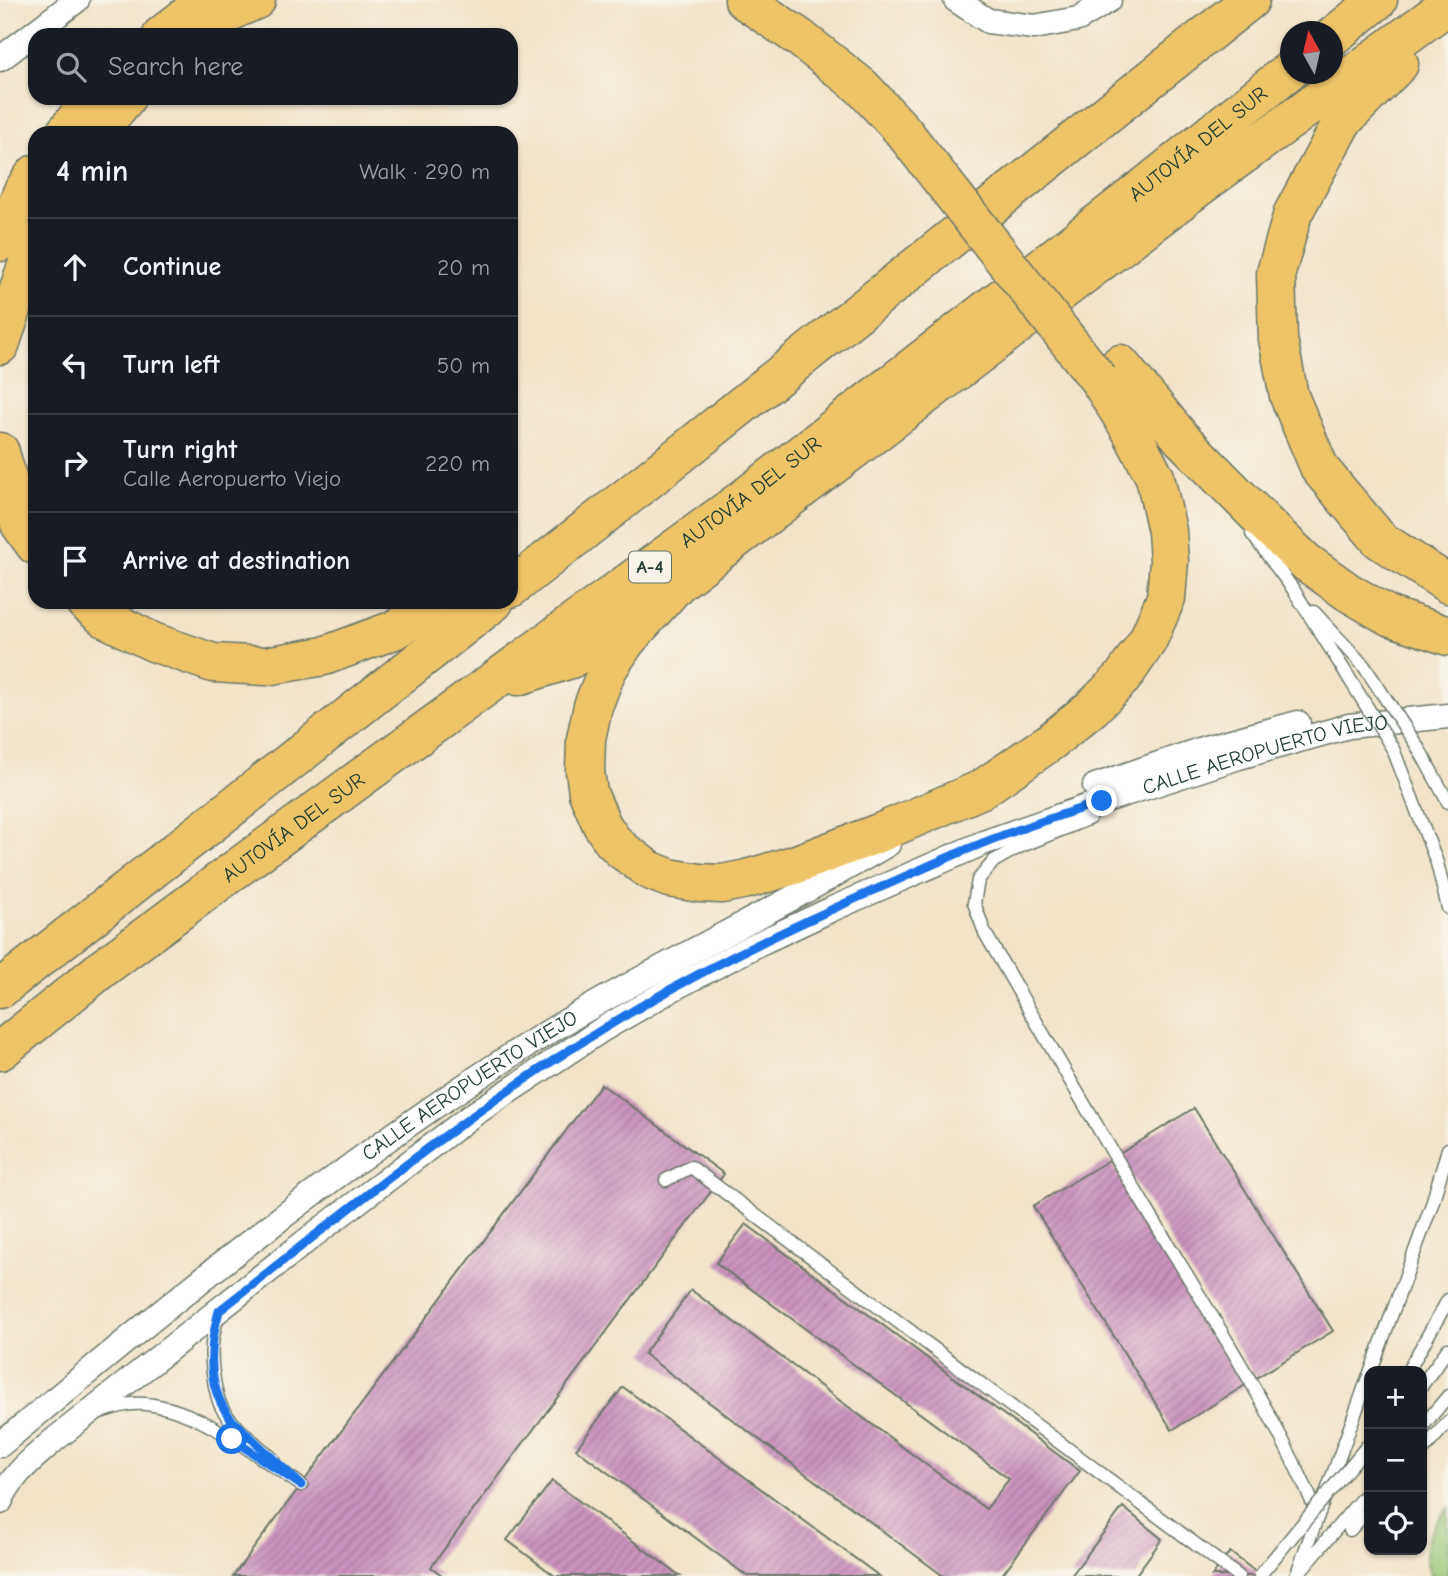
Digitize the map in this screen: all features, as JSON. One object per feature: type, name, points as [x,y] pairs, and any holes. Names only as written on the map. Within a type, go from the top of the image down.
[{"type":"highway","points":[[171,28],[207,0]]},
{"type":"highway","points":[[210,28],[233,10],[256,0]]},
{"type":"highway","points":[[744,0],[800,38],[912,122]]},
{"type":"highway","points":[[788,0],[881,71],[912,122],[1109,372],[1182,439],[1268,526],[1306,562],[1348,593],[1389,616],[1448,636]]},
{"type":"highway","points":[[518,583],[1250,0]]},
{"type":"highway","points":[[1343,28],[1378,0]]},
{"type":"highway","points":[[486,687],[571,659],[677,584],[1199,187],[1448,5]]},
{"type":"highway","points":[[1448,14],[1342,122],[1293,213],[1276,273],[1278,339],[1289,396],[1320,469],[1380,540],[1448,584]]},
{"type":"highway","name":"AUTOVÍA DEL SUR","points":[[0,1051],[103,968],[210,888],[747,496],[1280,78]]},
{"type":"highway","points":[[71,126],[87,105]]},
{"type":"highway","points":[[102,126],[120,105]]},
{"type":"highway","points":[[0,242],[28,184]]},
{"type":"highway","points":[[0,345],[28,263]]},
{"type":"highway","points":[[677,584],[627,640],[607,670],[593,706],[586,739],[584,771],[588,793],[602,825],[622,850],[649,870],[676,880],[700,883],[722,884],[747,879],[794,865],[982,789],[1050,742],[1092,708],[1124,677],[1147,640],[1166,598],[1169,561],[1167,531],[1155,477],[1130,429],[1109,372]]},
{"type":"highway","points":[[0,452],[20,524],[28,535]]},
{"type":"highway","points":[[518,550],[541,533],[632,494]]},
{"type":"highway","points":[[94,609],[105,618],[153,642],[213,663],[265,666],[324,656],[394,630],[428,609]]},
{"type":"highway","points":[[0,989],[485,609]]},
{"type":"street","points":[[41,28],[78,0]]},
{"type":"street","points":[[956,0],[988,21],[1034,27],[1078,19],[1109,0]]},
{"type":"street","points":[[0,59],[28,38]]},
{"type":"street","points":[[663,967],[977,828],[1205,747],[1345,710],[1448,701]]},
{"type":"street","name":"CALLE AEROPUERTO VIEJO","points":[[0,1502],[5,1488],[16,1475],[54,1440],[368,1194],[471,1116],[603,1029],[674,988],[830,910],[983,843],[1102,801],[1239,757],[1349,726],[1448,716]]},
{"type":"street","name":"CALLE AEROPUERTO VIEJO","points":[[0,1445],[134,1333],[279,1218],[387,1139],[521,1049],[581,1012],[867,857],[982,789]]},
{"type":"lane","points":[[1182,439],[1293,589],[1393,749],[1437,863],[1448,908]]},
{"type":"lane","points":[[1293,589],[1364,666],[1419,749],[1448,802]]},
{"type":"lane","points":[[1239,757],[1019,846],[994,861],[978,880],[974,904],[985,933],[1100,1132],[1253,1383],[1296,1465],[1318,1515]]},
{"type":"lane","points":[[1373,1366],[1432,1204],[1448,1149]]},
{"type":"lane","points":[[666,1180],[691,1167],[1238,1576]]},
{"type":"lane","points":[[1411,1366],[1448,1300]]},
{"type":"lane","points":[[79,1421],[130,1404],[168,1408],[206,1423],[301,1485],[222,1409],[211,1363],[213,1333],[219,1311]]},
{"type":"lane","points":[[1427,1377],[1448,1349]]},
{"type":"lane","points":[[1296,1576],[1364,1389]]},
{"type":"lane","points":[[1427,1421],[1448,1396]]},
{"type":"lane","points":[[1427,1445],[1448,1422]]},
{"type":"lane","points":[[1261,1575],[1364,1450]]},
{"type":"lane","points":[[1296,1576],[1367,1492]]},
{"type":"lane","points":[[1350,1530],[1364,1515]]},
{"type":"green space","points":[[1448,1508],[1448,1576],[1432,1576],[1428,1567],[1427,1544],[1436,1523]]},
{"type":"building","points":[[601,1084],[724,1174],[431,1567],[443,1576],[233,1576]]},
{"type":"building","points":[[1194,1108],[1333,1331],[1256,1378],[1118,1155]]},
{"type":"building","points":[[1109,1160],[1247,1384],[1172,1430],[1033,1206]]},
{"type":"building","points":[[746,1224],[1080,1471],[1001,1576],[941,1576],[644,1354],[691,1290],[986,1509],[1009,1479],[716,1263]]},
{"type":"building","points":[[623,1387],[879,1576],[747,1576],[576,1449]]},
{"type":"building","points":[[552,1481],[680,1576],[555,1576],[507,1540]]},
{"type":"building","points":[[1123,1507],[1162,1539],[1135,1576],[1071,1576]]},
{"type":"building","points":[[1230,1552],[1261,1576],[1212,1576]]},
{"type":"route","points":[[232,1439],[301,1485],[222,1409],[211,1363],[213,1333],[219,1311],[471,1116],[603,1029],[758,944],[983,843],[1102,801]]}]
